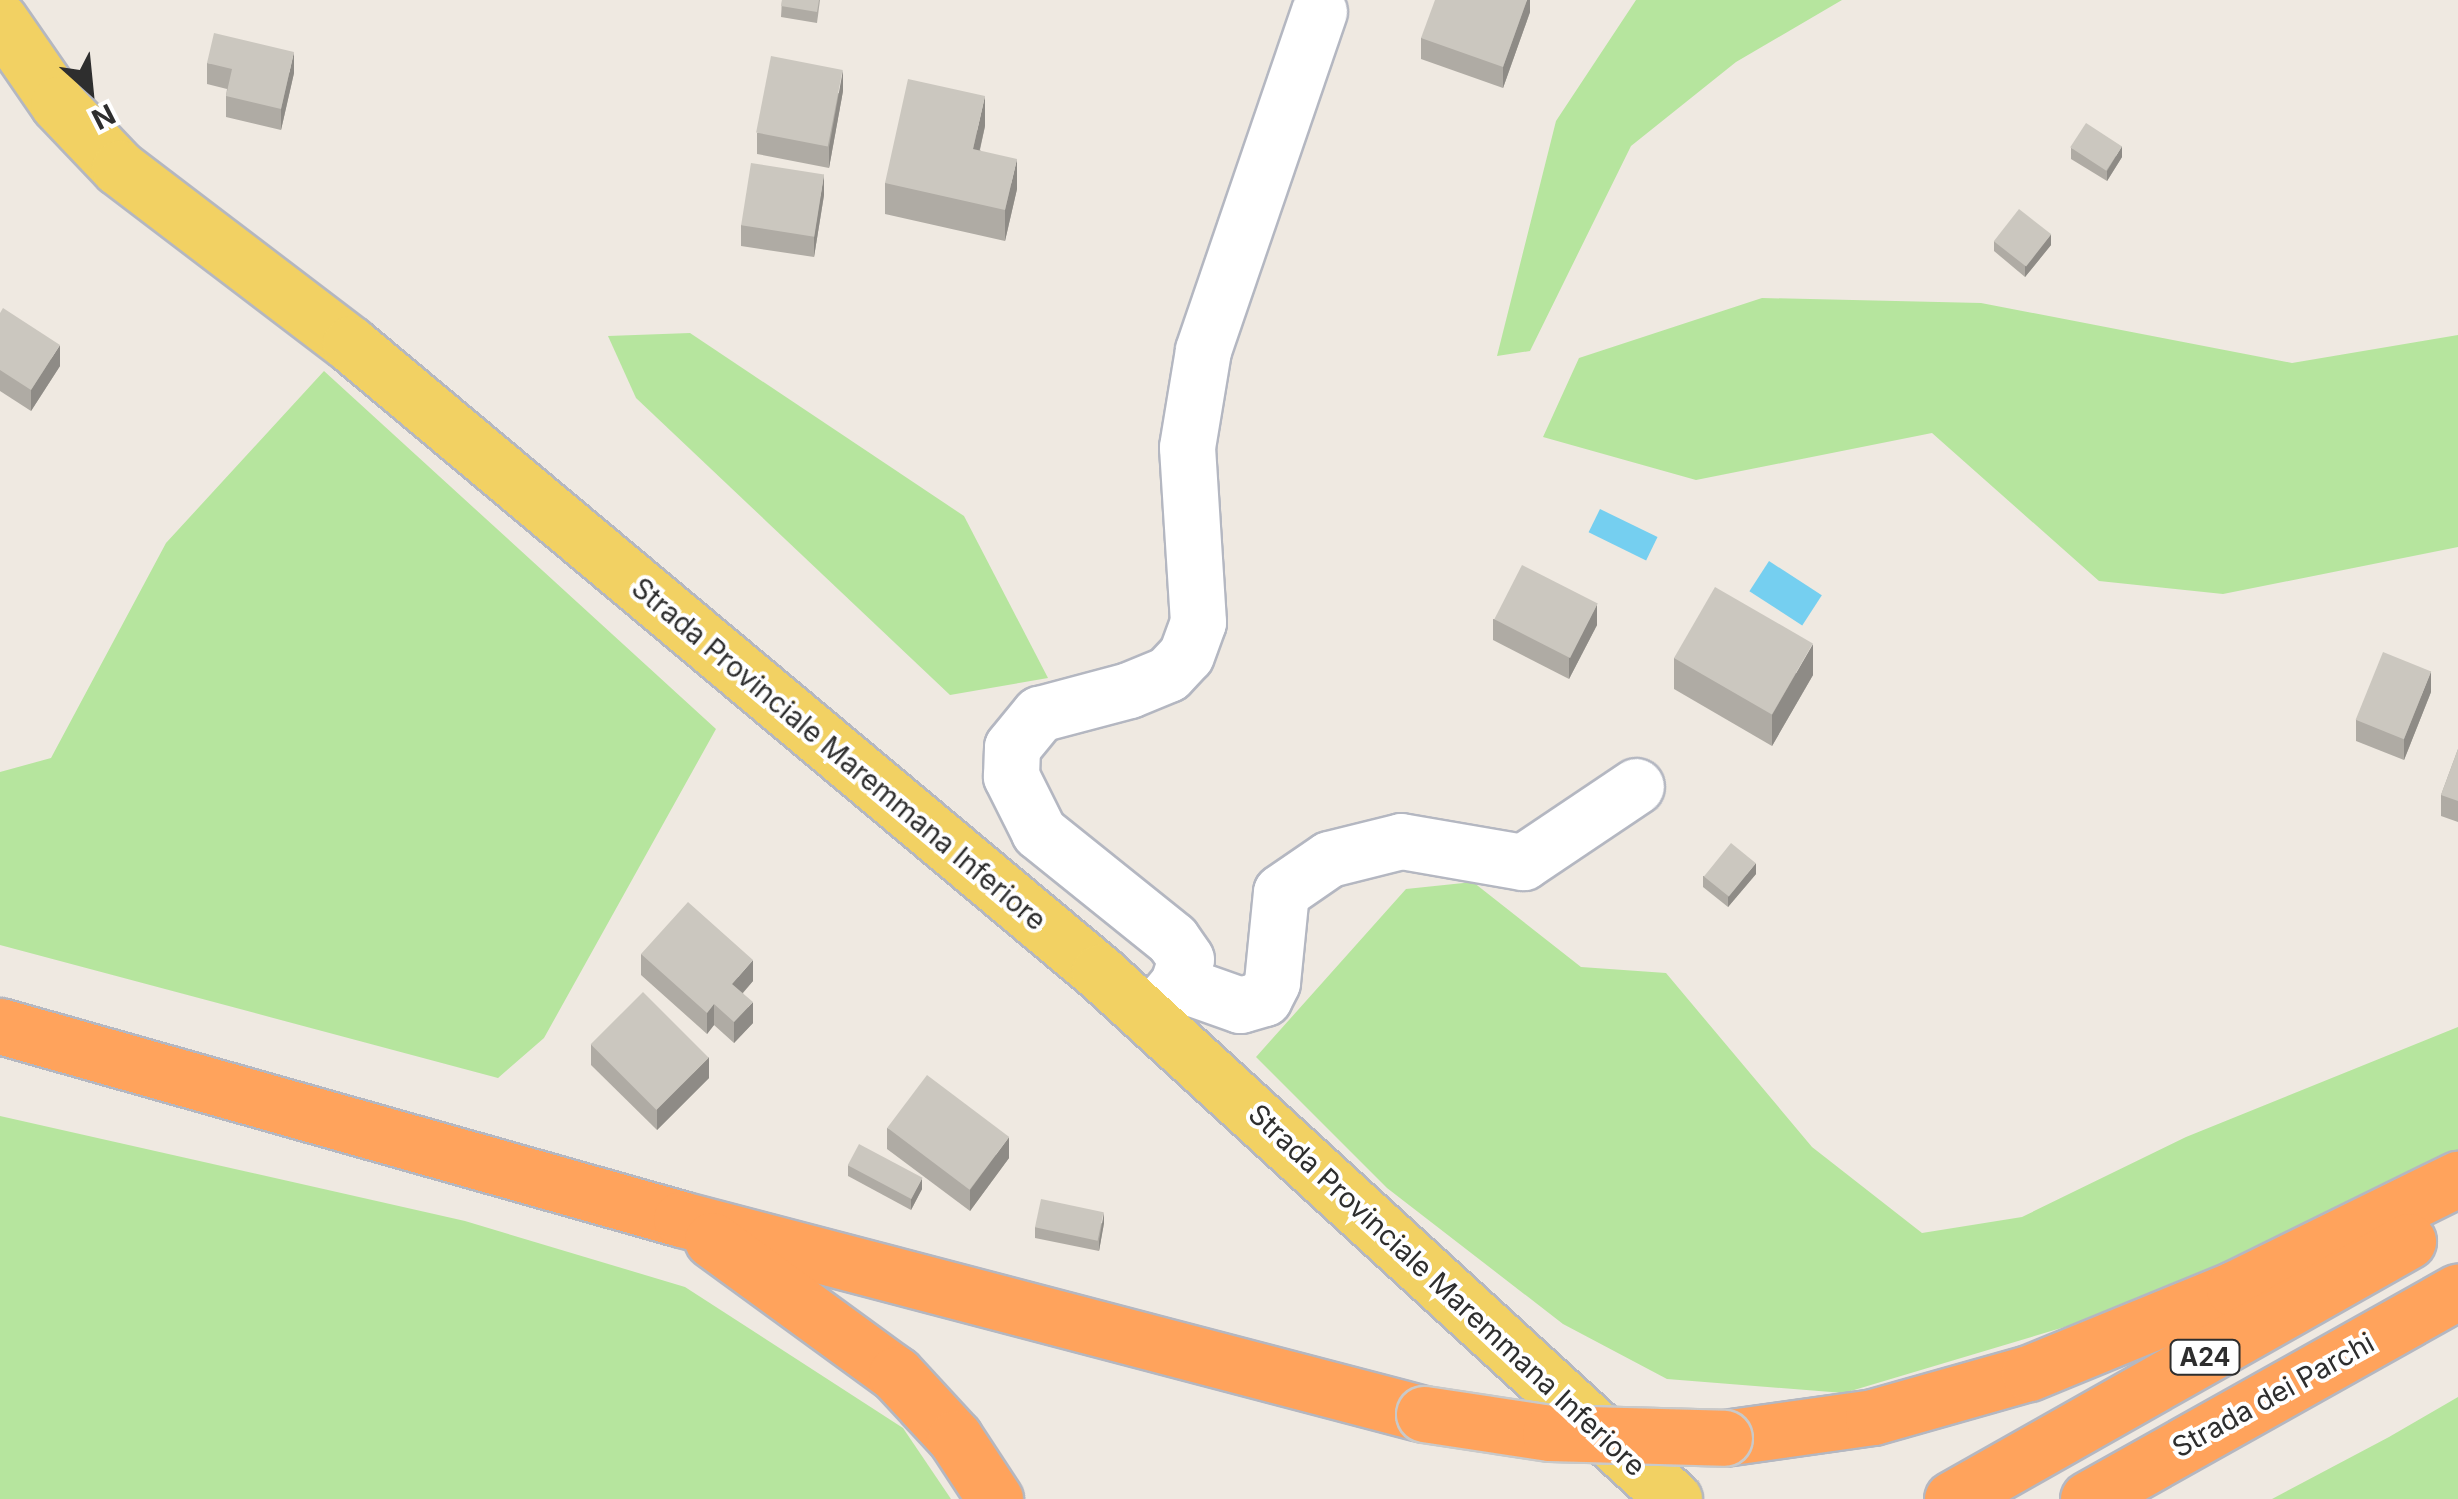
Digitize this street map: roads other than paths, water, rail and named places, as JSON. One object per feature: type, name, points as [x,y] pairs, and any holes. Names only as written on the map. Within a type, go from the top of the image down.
[{"type":"highway","points":[[0,1026],[681,1218],[1424,1414],[1550,1432],[1724,1438],[1872,1417],[2029,1373],[2164,1320],[2458,1179]]},
{"type":"highway","name":"A24","points":[[1952,1499],[2458,1212]]},
{"type":"highway","points":[[681,1218],[885,1364],[956,1438],[995,1499]]},
{"type":"highway","name":"Strada dei Parchi","points":[[2088,1499],[2458,1291]]},
{"type":"main road","name":"Strada Provinciale Maremmana Inferiore","points":[[0,20],[58,104],[120,168],[350,344],[1163,1001],[1472,1310],[1674,1499]]},
{"type":"lane","points":[[1319,11],[1203,350],[1187,447],[1198,622],[1186,655],[1168,674],[1129,690],[1039,714],[1012,747],[1011,776],[1039,832],[1172,939],[1186,959],[1163,1001],[1240,1005],[1264,998],[1272,982],[1280,892],[1328,859],[1402,841],[1523,862],[1636,786]]},
{"type":"water","points":[[1600,509],[1658,537],[1646,560],[1589,532]]},
{"type":"water","points":[[1769,561],[1822,595],[1802,626],[1749,591]]}]
